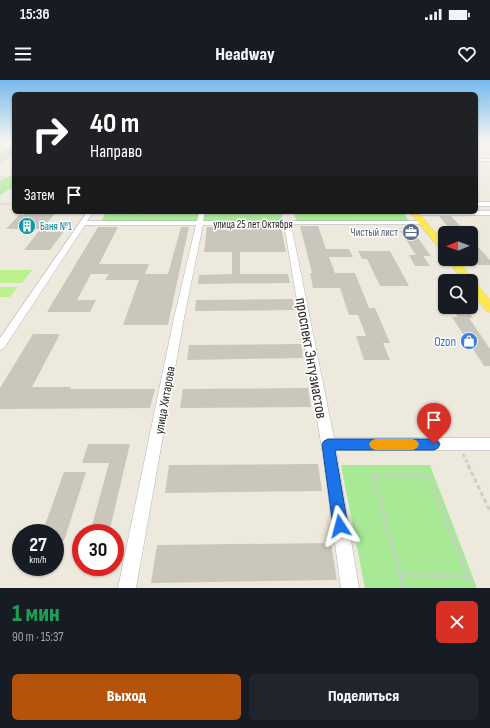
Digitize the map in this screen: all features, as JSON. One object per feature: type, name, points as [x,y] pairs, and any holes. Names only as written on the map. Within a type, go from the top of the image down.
[{"type":"main road","points":[[417,214],[438,241]]},
{"type":"main road","points":[[457,266],[464,274]]},
{"type":"main road","points":[[478,292],[490,308]]},
{"type":"street","points":[[478,204],[490,204]]},
{"type":"street","points":[[478,213],[490,213]]},
{"type":"street","points":[[0,346],[89,214]]},
{"type":"street","name":"улица 25 лет Октября","points":[[83,223],[200,218],[287,223],[423,222]]},
{"type":"street","name":"улица Хитарова","points":[[127,588],[179,318],[200,218]]},
{"type":"street","name":"проспект Энтузиастов","points":[[287,223],[328,444],[350,588]]},
{"type":"street","points":[[328,444],[490,444]]},
{"type":"path","points":[[0,177],[5,177],[0,181]]},
{"type":"path","points":[[0,204],[12,204]]},
{"type":"path","points":[[458,444],[490,511]]},
{"type":"path","points":[[404,588],[374,475],[428,475],[472,588]]},
{"type":"path","points":[[401,576],[467,576]]},
{"type":"green space","points":[[12,175],[12,188],[0,195],[0,180]]},
{"type":"green space","points":[[105,214],[282,214],[283,220],[282,221],[101,222]]},
{"type":"green space","points":[[294,214],[404,214],[409,221],[296,221]]},
{"type":"green space","points":[[0,270],[32,270],[22,283],[0,283]]},
{"type":"green space","points":[[0,287],[18,287],[10,297],[0,297]]},
{"type":"green space","points":[[341,465],[430,465],[477,588],[365,588]]},
{"type":"building","name":"Баня №1","points":[[54,214],[42,229],[6,229],[19,215]]},
{"type":"building","points":[[439,216],[451,216],[460,226],[447,226]]},
{"type":"building","points":[[300,226],[318,226],[326,249],[349,249],[353,257],[329,257],[335,273],[355,273],[369,308],[375,308],[390,343],[383,343],[390,360],[364,360],[356,336],[366,336],[358,315],[349,315],[340,288],[313,288],[310,273],[312,273]]},
{"type":"building","points":[[98,227],[118,227],[99,264],[149,264],[145,274],[168,274],[181,227],[189,227],[168,325],[123,325],[139,280],[105,280],[109,274],[91,274],[77,300],[96,300],[90,312],[47,312]]},
{"type":"building","points":[[207,227],[281,227],[286,252],[240,252],[240,274],[288,274],[290,283],[198,284],[199,275],[232,274],[232,252],[204,252]]},
{"type":"building","points":[[39,231],[64,231],[50,250],[24,250]]},
{"type":"building","points":[[400,231],[413,231],[431,256],[423,256],[430,266],[415,266],[409,255],[416,255]]},
{"type":"building","points":[[478,247],[490,260],[490,265],[478,265]]},
{"type":"building","points":[[358,251],[390,251],[409,286],[380,286],[367,259],[362,259]]},
{"type":"building","points":[[293,299],[295,310],[195,311],[196,300]]},
{"type":"building","points":[[456,314],[470,314],[473,318],[469,318],[490,349],[490,366],[484,366],[452,317],[458,317]]},
{"type":"building","points":[[33,334],[60,334],[32,387],[71,387],[70,389],[155,389],[150,408],[0,409],[0,388]]},
{"type":"building","points":[[301,344],[303,358],[187,360],[189,345]]},
{"type":"building","points":[[308,388],[311,407],[180,408],[183,389]]},
{"type":"building","points":[[88,444],[130,444],[111,524],[92,524],[109,463],[82,463]]},
{"type":"building","points":[[318,464],[322,491],[165,493],[169,465]]},
{"type":"building","points":[[64,472],[86,472],[64,541],[64,524],[45,524]]},
{"type":"building","points":[[331,543],[337,580],[151,583],[157,545]]},
{"type":"slow traffic","points":[[375,444],[413,444]]},
{"type":"place","name":"Баня №1","points":[[27,226]]},
{"type":"place","name":"Чистый лист","points":[[411,232]]},
{"type":"place","name":"Ozon","points":[[469,341]]},
{"type":"route","points":[[340,526],[328,444],[434,444]]}]
